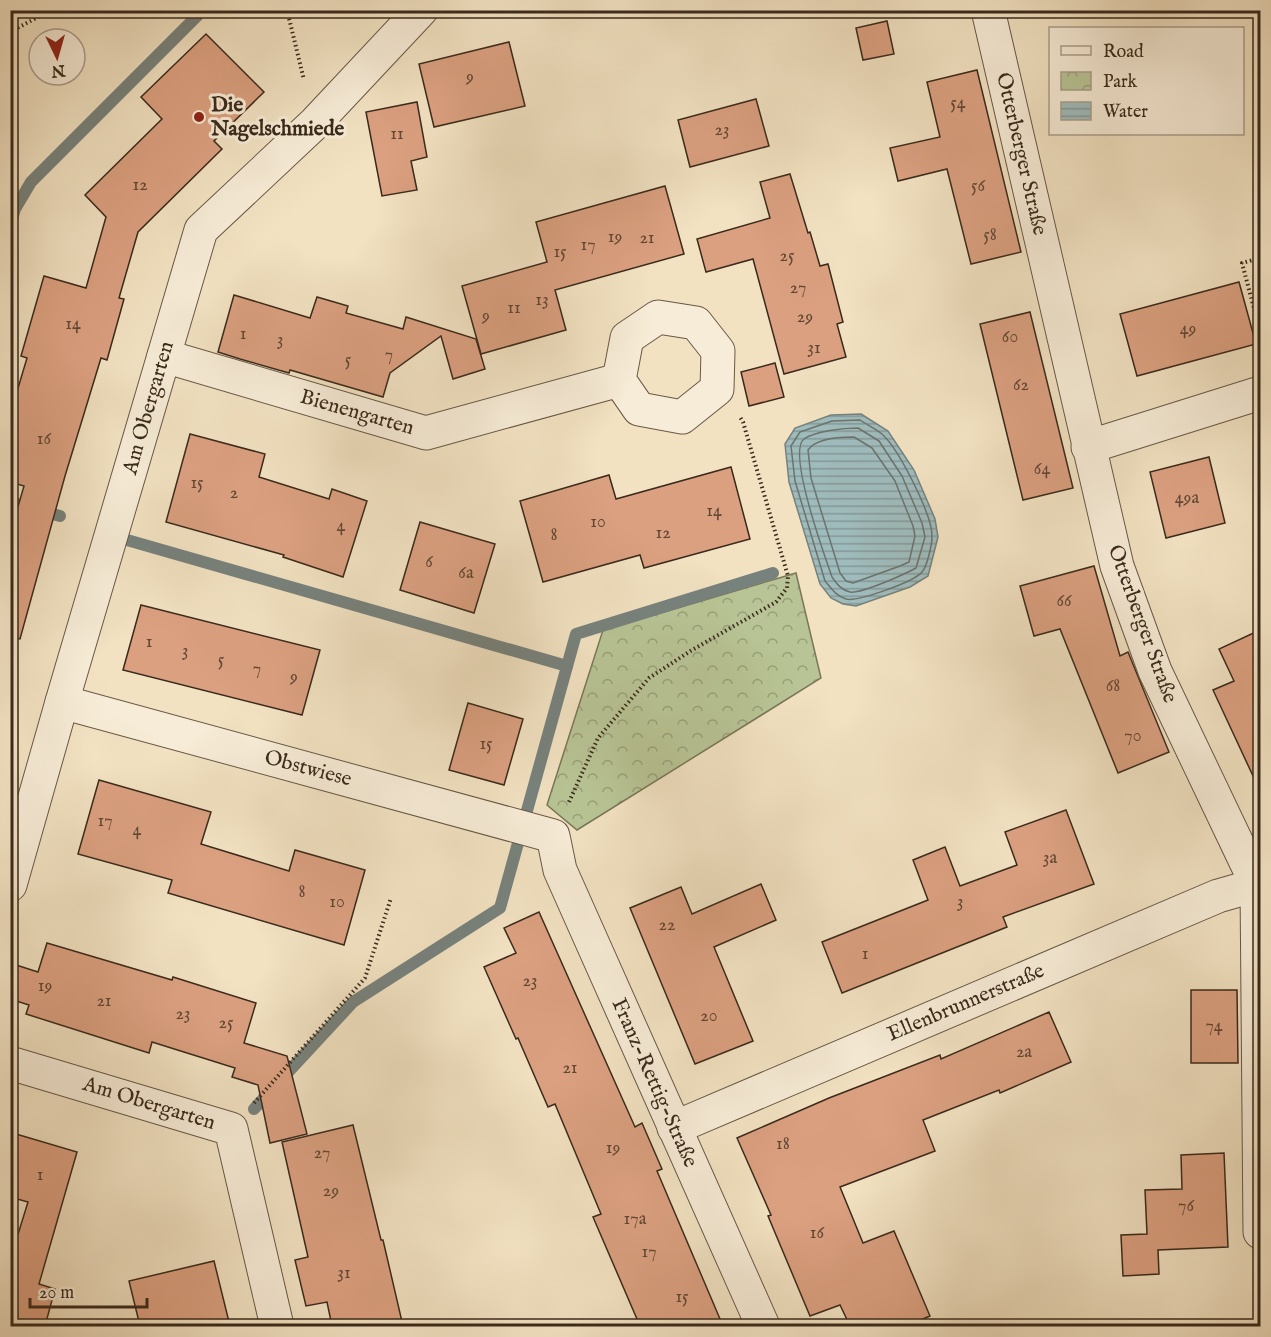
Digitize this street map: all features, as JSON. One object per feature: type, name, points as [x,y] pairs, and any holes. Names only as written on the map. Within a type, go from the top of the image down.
[{"type":"street","name":"Am Obergarten","points":[[10,885],[201,230],[315,123],[421,10]]},
{"type":"street","name":"Otterberger Straße","points":[[988,10],[1116,566],[1155,671],[1259,885],[1260,1232]]},
{"type":"street","points":[[658,317],[696,323],[718,351],[717,389],[682,417],[639,409],[620,380],[627,338],[658,317]]},
{"type":"street","name":"Bienengarten","points":[[164,356],[426,433],[620,380]]},
{"type":"street","points":[[1088,447],[1260,393]]},
{"type":"street","name":"Obstwiese","points":[[62,702],[553,836]]},
{"type":"street","name":"Franz-Rettig-Straße","points":[[553,836],[560,870],[763,1326]]},
{"type":"street","name":"Ellenbrunnerstraße","points":[[674,1128],[1207,901],[1259,885]]},
{"type":"street","name":"Am Obergarten","points":[[10,1063],[231,1129],[278,1326]]},
{"type":"path","points":[[10,32],[51,10]]},
{"type":"path","points":[[287,10],[315,123]]},
{"type":"path","points":[[1258,10],[1260,19]]},
{"type":"path","points":[[1260,258],[1242,263],[1260,331]]},
{"type":"path","points":[[553,836],[598,738],[649,678],[692,650],[776,602],[787,588],[788,576],[743,422],[717,389]]},
{"type":"path","points":[[231,1129],[365,978],[391,898]]},
{"type":"green space","points":[[796,573],[821,678],[577,830],[547,805],[603,630]]},
{"type":"water","points":[[861,414],[888,431],[914,470],[935,519],[938,537],[928,576],[910,587],[856,606],[843,604],[831,598],[820,584],[789,482],[785,444],[795,428],[831,415]]},
{"type":"building","points":[[887,21],[894,54],[863,60],[856,28]]},
{"type":"building","points":[[206,34],[264,92],[214,141],[222,149],[138,232],[119,298],[124,299],[107,360],[101,358],[65,476],[20,639],[10,637],[10,534],[24,486],[10,482],[10,415],[27,358],[21,356],[44,276],[86,288],[106,217],[85,195],[162,119],[141,97]]},
{"type":"building","points":[[509,42],[525,106],[434,127],[419,64]]},
{"type":"building","points":[[977,70],[1021,252],[971,264],[947,169],[898,181],[890,148],[940,137],[927,82]]},
{"type":"building","points":[[756,99],[769,146],[690,167],[678,120]]},
{"type":"building","points":[[417,102],[427,157],[411,161],[417,190],[382,196],[366,112]]},
{"type":"building","points":[[790,174],[820,266],[828,264],[843,322],[837,324],[846,357],[784,374],[753,259],[706,272],[697,239],[770,218],[760,182]]},
{"type":"building","points":[[665,186],[684,254],[555,290],[566,330],[481,354],[462,286],[547,262],[536,222]]},
{"type":"building","points":[[1239,282],[1256,344],[1137,376],[1120,314]]},
{"type":"building","points":[[234,295],[310,318],[317,297],[348,306],[346,313],[403,329],[406,317],[476,339],[485,369],[453,379],[441,336],[390,373],[383,397],[290,370],[289,373],[240,359],[218,352]]},
{"type":"building","points":[[1030,312],[1073,488],[1023,500],[980,324]]},
{"type":"building","points":[[775,363],[784,397],[749,406],[741,372]]},
{"type":"building","points":[[190,434],[265,454],[259,477],[329,499],[332,489],[367,501],[343,577],[283,557],[284,555],[166,522]]},
{"type":"building","points":[[1209,457],[1225,523],[1166,538],[1150,472]]},
{"type":"building","points":[[731,467],[750,539],[644,568],[640,555],[543,582],[520,501],[609,475],[616,499]]},
{"type":"building","points":[[420,522],[495,544],[474,613],[400,590]]},
{"type":"building","points":[[1094,566],[1120,656],[1128,652],[1169,752],[1118,773],[1060,629],[1034,636],[1020,586]]},
{"type":"building","points":[[141,605],[320,650],[302,715],[123,670]]},
{"type":"building","points":[[1260,630],[1260,791],[1213,690],[1234,681],[1219,649]]},
{"type":"building","points":[[468,703],[523,719],[504,785],[449,770]]},
{"type":"building","points":[[99,780],[211,812],[201,844],[289,871],[295,850],[365,870],[344,945],[168,893],[172,880],[78,854]]},
{"type":"building","points":[[1066,810],[1094,884],[1003,917],[1007,927],[842,993],[822,942],[928,900],[913,860],[945,847],[960,886],[1017,865],[1005,832]]},
{"type":"building","points":[[761,884],[776,920],[714,947],[753,1041],[695,1064],[630,908],[681,887],[692,914]]},
{"type":"building","points":[[539,912],[635,1127],[642,1123],[662,1169],[657,1171],[723,1326],[640,1326],[593,1217],[601,1214],[555,1104],[548,1107],[484,967],[516,953],[504,928]]},
{"type":"building","points":[[47,943],[172,980],[173,977],[256,1003],[244,1043],[287,1056],[307,1134],[270,1143],[258,1085],[232,1077],[235,1068],[152,1042],[149,1053],[26,1014],[29,1005],[10,999],[10,963],[38,972]]},
{"type":"building","points":[[1191,990],[1237,990],[1238,1063],[1191,1063]]},
{"type":"building","points":[[1049,1012],[1071,1062],[1000,1093],[999,1090],[923,1120],[935,1151],[840,1187],[863,1243],[894,1231],[930,1316],[906,1326],[850,1326],[840,1305],[810,1316],[768,1216],[771,1215],[737,1138],[829,1098],[940,1055],[941,1059]]},
{"type":"building","points":[[353,1125],[403,1326],[332,1326],[327,1302],[306,1306],[295,1260],[308,1257],[282,1142]]},
{"type":"building","points":[[16,1134],[77,1152],[39,1284],[55,1289],[45,1326],[10,1326],[10,1260],[28,1202],[10,1197],[10,1153]]},
{"type":"building","points":[[1224,1153],[1228,1247],[1158,1250],[1159,1274],[1123,1276],[1121,1235],[1147,1234],[1145,1190],[1182,1189],[1181,1155]]},
{"type":"building","points":[[214,1261],[230,1326],[140,1326],[129,1281]]},
{"type":"waterway","points":[[10,225],[15,209],[31,182],[203,10]]},
{"type":"waterway","points":[[10,502],[60,516]]},
{"type":"waterway","points":[[127,540],[567,666]]},
{"type":"waterway","points":[[254,1109],[353,1002],[500,908],[576,634],[773,573]]},
{"type":"place","name":"Die Nagelschmiede","points":[[199,117]]}]
